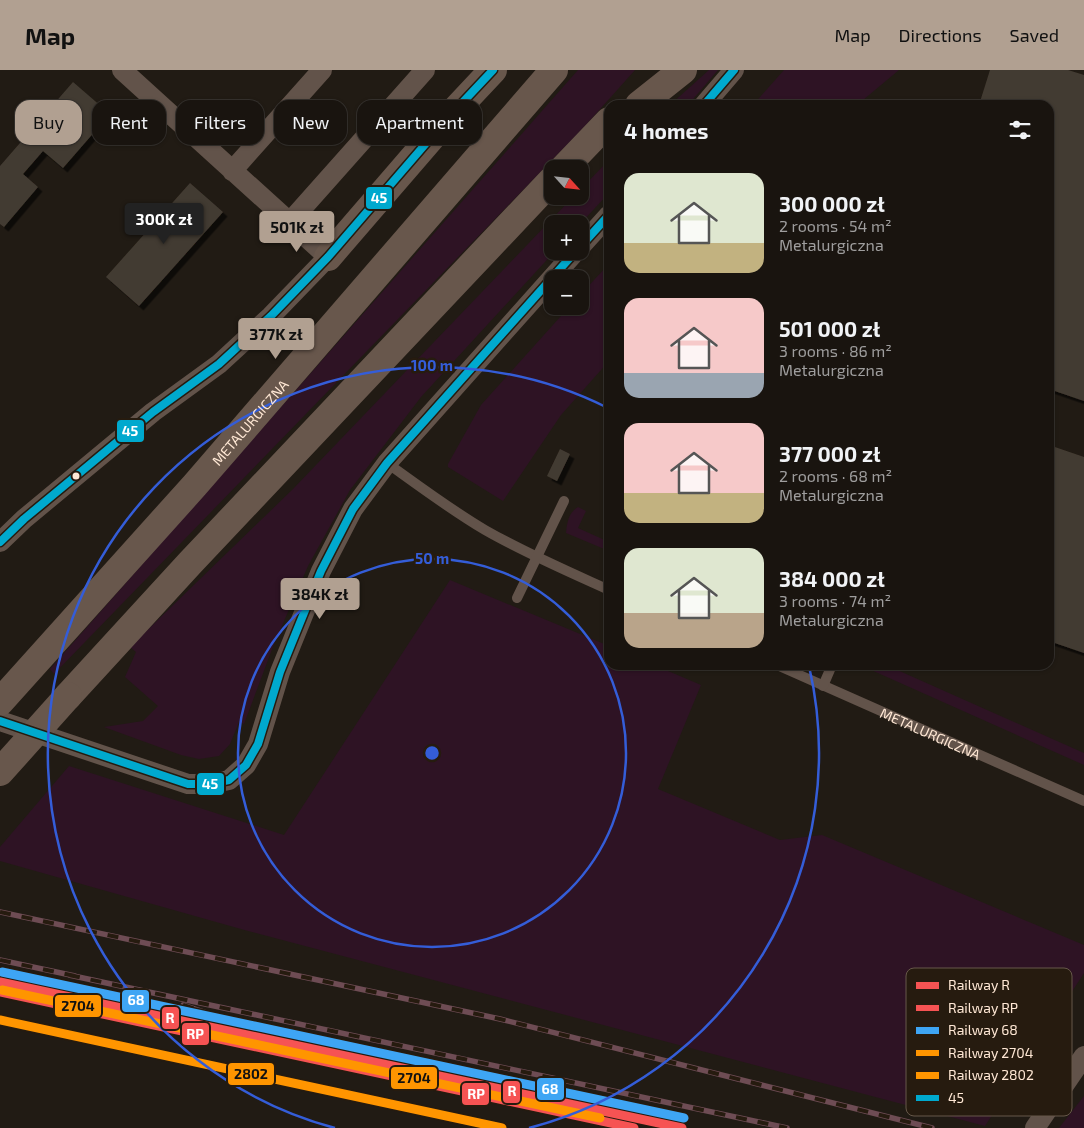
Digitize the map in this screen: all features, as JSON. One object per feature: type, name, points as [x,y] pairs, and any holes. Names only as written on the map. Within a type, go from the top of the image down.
[{"type":"main road","points":[[328,256],[446,119],[493,70]]},
{"type":"main road","name":"METALURGICZNA","points":[[0,702],[202,477],[554,70]]},
{"type":"main road","points":[[629,100],[657,70]]},
{"type":"main road","points":[[645,100],[683,70]]},
{"type":"main road","points":[[572,160],[604,126]]},
{"type":"main road","points":[[572,160],[604,132]]},
{"type":"main road","points":[[0,772],[190,563],[544,188]]},
{"type":"street","points":[[0,542],[24,519],[153,412],[219,364],[271,316],[328,256],[122,70]]},
{"type":"street","points":[[232,170],[322,70]]},
{"type":"street","points":[[290,223],[425,70]]},
{"type":"street","points":[[708,100],[734,70]]},
{"type":"street","points":[[589,237],[604,220]]},
{"type":"street","points":[[0,720],[188,784],[210,784],[229,780],[246,765],[258,744],[280,672],[320,571],[354,509],[388,463],[568,260]]},
{"type":"street","points":[[1072,1074],[1084,1056]]},
{"type":"street","points":[[1035,1128],[1043,1116]]},
{"type":"lane","points":[[388,463],[429,494],[485,530],[604,588]]},
{"type":"lane","points":[[517,598],[564,500]]},
{"type":"lane","name":"METALURGICZNA","points":[[788,670],[1084,801]]},
{"type":"lane","points":[[823,686],[830,670]]},
{"type":"shaded area","points":[[578,70],[635,70],[608,100],[604,100],[604,105],[552,160],[544,160],[544,168],[54,674],[50,669]]},
{"type":"shaded area","points":[[709,70],[718,70],[692,100],[676,100]]},
{"type":"shaded area","points":[[784,70],[899,70],[863,100],[757,100]]},
{"type":"shaded area","points":[[604,165],[604,198],[588,215],[556,215],[565,205],[589,205],[589,181]]},
{"type":"shaded area","points":[[544,227],[544,260],[547,260],[421,397],[350,490],[308,566],[274,644],[244,724],[239,722],[230,744],[219,756],[199,759],[181,755],[104,727],[143,721],[158,706],[125,677],[136,652],[130,647],[293,489]]},
{"type":"shaded area","points":[[604,269],[604,367],[561,415],[503,501],[448,467],[481,405],[562,315],[589,315],[589,285]]},
{"type":"shaded area","points":[[578,507],[586,511],[578,528],[604,540],[604,549],[566,533],[572,512]]},
{"type":"shaded area","points":[[450,580],[604,644],[604,670],[666,670],[701,685],[658,789],[780,840],[822,835],[1084,945],[1084,973],[1072,992],[1072,968],[906,968],[906,1105],[248,931],[0,861],[0,847],[69,766],[284,835]]},
{"type":"shaded area","points":[[871,670],[897,670],[1084,753],[1084,765]]},
{"type":"shaded area","points":[[1084,1096],[1084,1128],[1059,1128],[1068,1116],[1072,1116],[1072,1111]]},
{"type":"shaded area","points":[[947,1116],[991,1116],[985,1126]]},
{"type":"building","points":[[990,70],[1068,70],[1084,75],[1084,401],[1054,391],[1054,100],[981,100]]},
{"type":"building","points":[[73,82],[94,100],[92,100],[92,135],[63,168],[43,151],[23,174],[38,187],[4,227],[0,224],[0,166],[18,145],[82,145],[82,100],[57,100]]},
{"type":"building","points":[[190,183],[223,212],[139,306],[106,277]]},
{"type":"building","points":[[1054,447],[1084,457],[1084,653],[1054,643]]},
{"type":"building","points":[[560,449],[570,454],[557,481],[547,476]]},
{"type":"railway","points":[[0,912],[500,1019],[932,1128]]},
{"type":"railway","points":[[0,960],[75,976]]},
{"type":"railway","points":[[69,975],[787,1128]]},
{"type":"railway","points":[[183,1005],[294,1042],[370,1061]]},
{"type":"rail line","name":"68","points":[[2,972],[684,1118]]},
{"type":"rail line","name":"R","points":[[0,982],[682,1128]]},
{"type":"rail line","name":"2704","points":[[2,990],[600,1118]]},
{"type":"rail line","name":"RP","points":[[0,992],[634,1128]]},
{"type":"rail line","name":"2802","points":[[0,1020],[502,1128]]},
{"type":"transit line","name":"45","points":[[0,542],[24,519],[153,412],[219,364],[271,316],[328,257],[447,119],[493,70]]},
{"type":"transit line","name":"45","points":[[708,100],[734,70]]},
{"type":"transit line","name":"45","points":[[589,237],[604,221]]},
{"type":"transit line","name":"45","points":[[0,721],[188,784],[210,784],[229,780],[246,765],[258,744],[280,672],[321,571],[353,509],[387,463],[568,260]]}]
